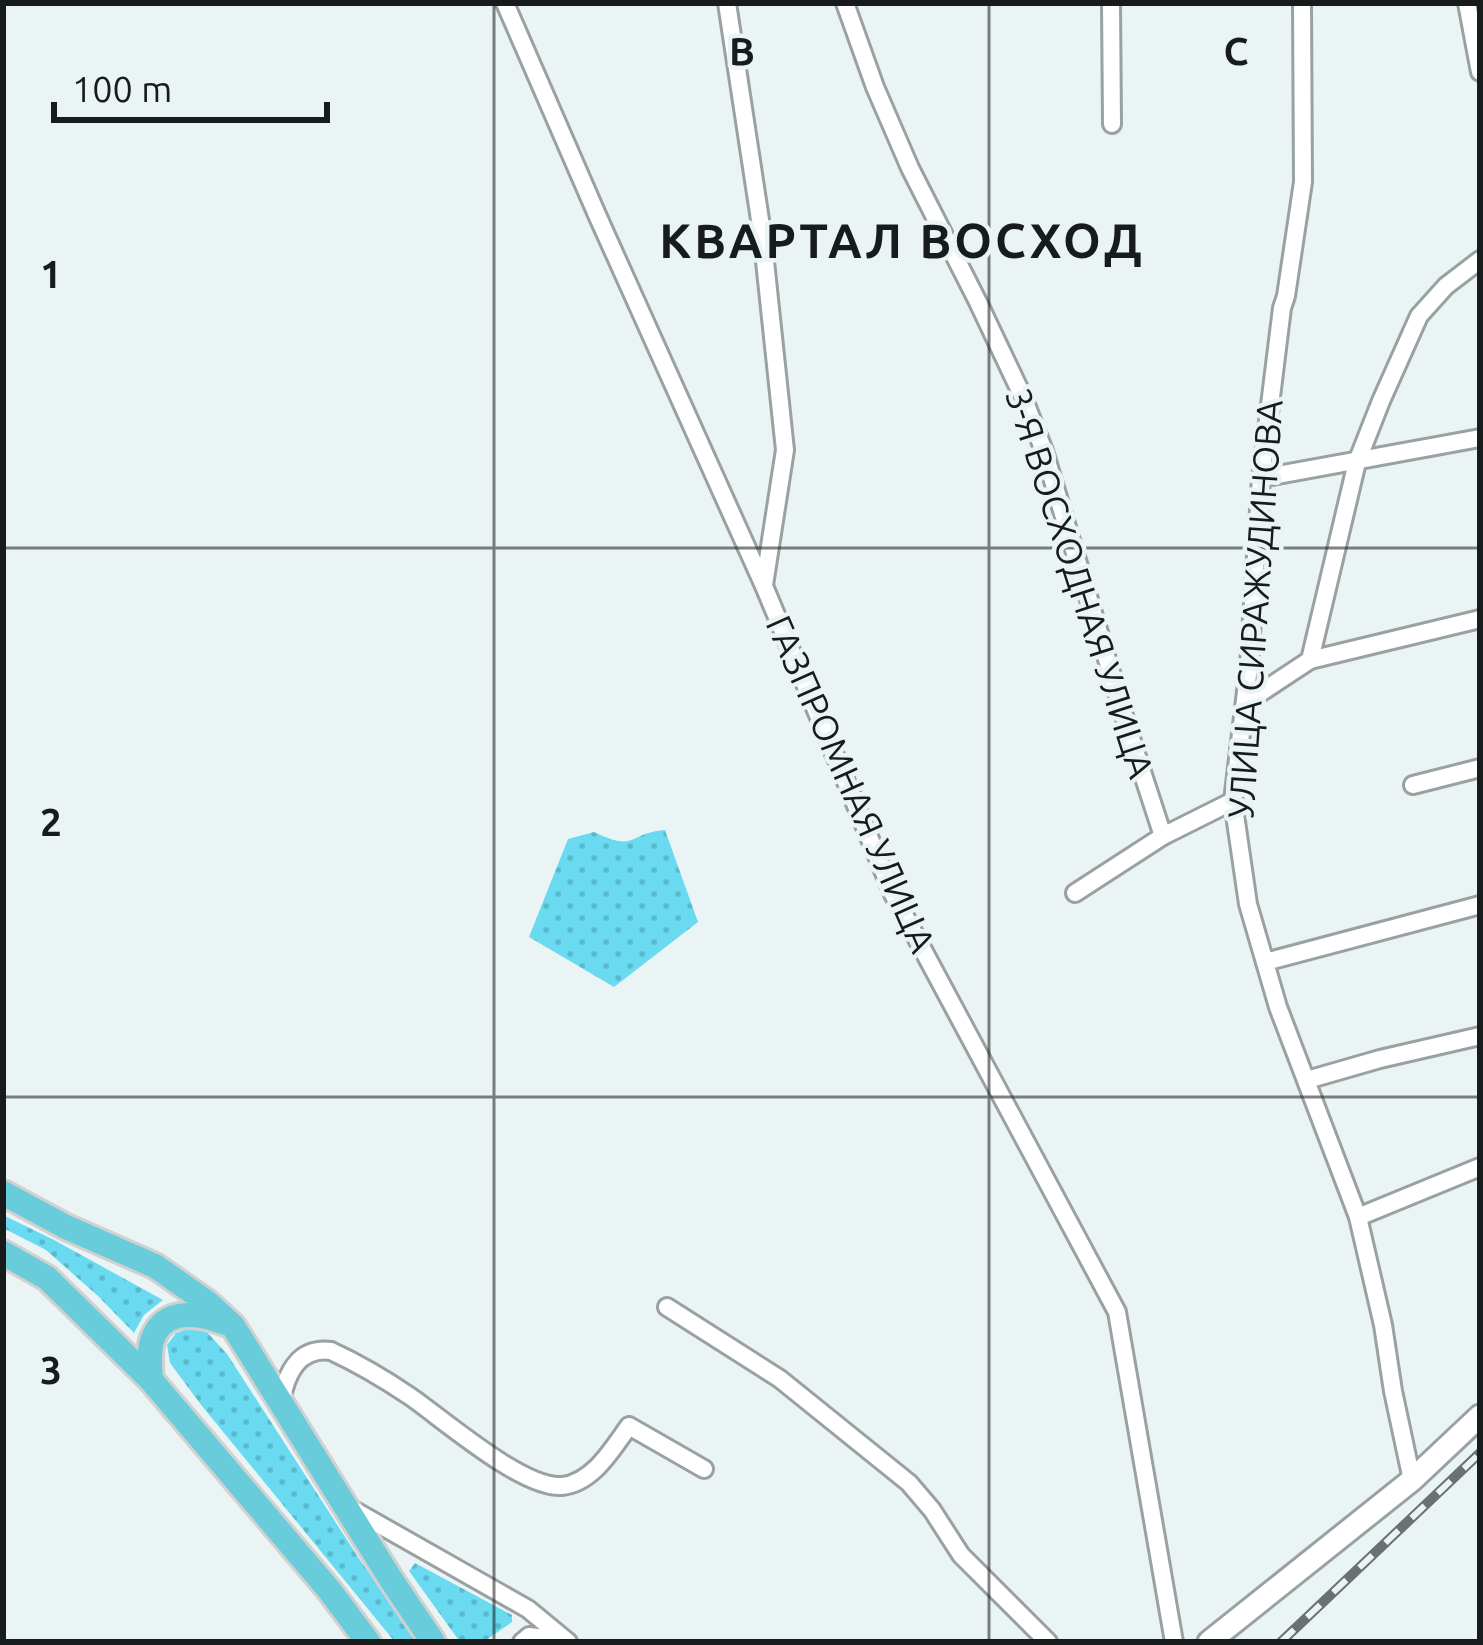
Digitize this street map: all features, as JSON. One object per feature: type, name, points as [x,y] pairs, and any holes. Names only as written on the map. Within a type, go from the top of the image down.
[{"type":"main road","points":[[3,1193],[155,1266],[233,1326],[433,1642]]},
{"type":"main road","points":[[3,1253],[46,1278],[151,1380],[368,1642]]},
{"type":"main road","points":[[151,1380],[154,1336],[162,1325],[186,1313],[201,1313],[233,1326]]},
{"type":"street","name":"ГАЗПРОМНАЯ УЛИЦА","points":[[505,3],[764,586],[892,894],[1117,1312],[1174,1642]]},
{"type":"street","points":[[727,3],[762,233],[785,450],[764,586]]},
{"type":"street","name":"3-Я ВОСХОДНАЯ УЛИЦА","points":[[845,3],[910,168],[996,340],[1044,451],[1163,836]]},
{"type":"street","points":[[1111,3],[1112,124]]},
{"type":"street","name":"УЛИЦА СИРАЖУДИНОВА","points":[[1302,3],[1303,182],[1261,478],[1233,801],[1248,904],[1278,1007],[1358,1217],[1412,1480]]},
{"type":"street","points":[[1467,3],[1480,72]]},
{"type":"street","points":[[1310,660],[1357,462],[1381,401],[1420,316],[1446,286],[1480,260]]},
{"type":"street","points":[[1261,478],[1480,438]]},
{"type":"street","points":[[1245,703],[1310,660],[1480,620]]},
{"type":"street","points":[[1413,785],[1480,768]]},
{"type":"street","points":[[1075,893],[1163,836],[1233,801]]},
{"type":"street","points":[[1265,962],[1480,905]]},
{"type":"street","points":[[1307,1080],[1480,1036]]},
{"type":"street","points":[[1358,1217],[1480,1167]]},
{"type":"street","points":[[667,1307],[780,1379],[909,1483],[961,1555],[1048,1642]]},
{"type":"street","points":[[281,1403],[292,1368],[309,1352],[331,1351],[400,1390],[515,1469],[554,1485],[574,1482],[596,1468],[629,1426],[704,1469]]},
{"type":"street","points":[[1209,1642],[1412,1480],[1480,1416]]},
{"type":"street","points":[[343,1504],[528,1609],[568,1642]]},
{"type":"street","points":[[522,1642],[529,1636],[556,1642]]},
{"type":"shaded area","points":[[665,830],[698,922],[614,987],[529,937],[568,839],[594,832],[626,841]]},
{"type":"shaded area","points":[[3,1215],[163,1300],[144,1315],[134,1333],[46,1250],[3,1228]]},
{"type":"shaded area","points":[[191,1328],[206,1331],[227,1354],[417,1642],[395,1642],[170,1363],[167,1345],[176,1333]]},
{"type":"shaded area","points":[[415,1563],[512,1615],[512,1622],[483,1642],[460,1642],[409,1571]]},
{"type":"railway","points":[[1281,1642],[1480,1453]]},
{"type":"district","name":"КВАРТАЛ ВОСХОД","points":[[902,241]]}]
